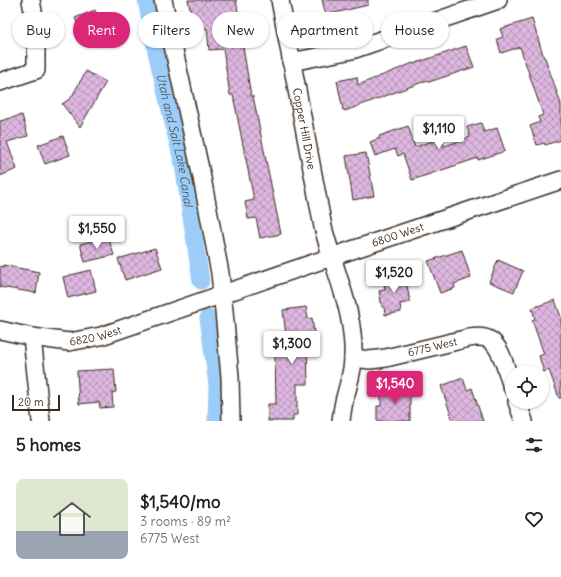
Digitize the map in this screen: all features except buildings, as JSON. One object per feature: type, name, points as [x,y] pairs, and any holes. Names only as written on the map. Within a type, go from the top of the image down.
[{"type":"street","points":[[0,82],[36,70],[36,29],[31,0]]},
{"type":"street","points":[[163,0],[202,178],[220,273],[230,377],[231,421]]},
{"type":"street","name":"Copper Hill Drive","points":[[280,0],[323,227],[345,296],[351,321],[353,358],[352,372],[345,395],[341,421]]},
{"type":"street","points":[[291,62],[352,50],[498,0]]},
{"type":"street","name":"6800 West","points":[[188,306],[331,256],[561,180]]},
{"type":"street","name":"6820 West","points":[[0,330],[32,337],[69,342],[102,336],[188,306]]},
{"type":"street","points":[[32,337],[41,421]]},
{"type":"street","name":"6775 West","points":[[353,358],[378,359],[469,338],[482,338],[488,339],[498,348],[505,367]]},
{"type":"street","points":[[520,409],[524,421]]},
{"type":"waterway","name":"Utah and Salt Lake Canal","points":[[146,0],[156,52],[183,165],[201,281]]},
{"type":"waterway","name":"Utah and Salt Lake Canal","points":[[208,318],[217,385],[216,421]]}]
